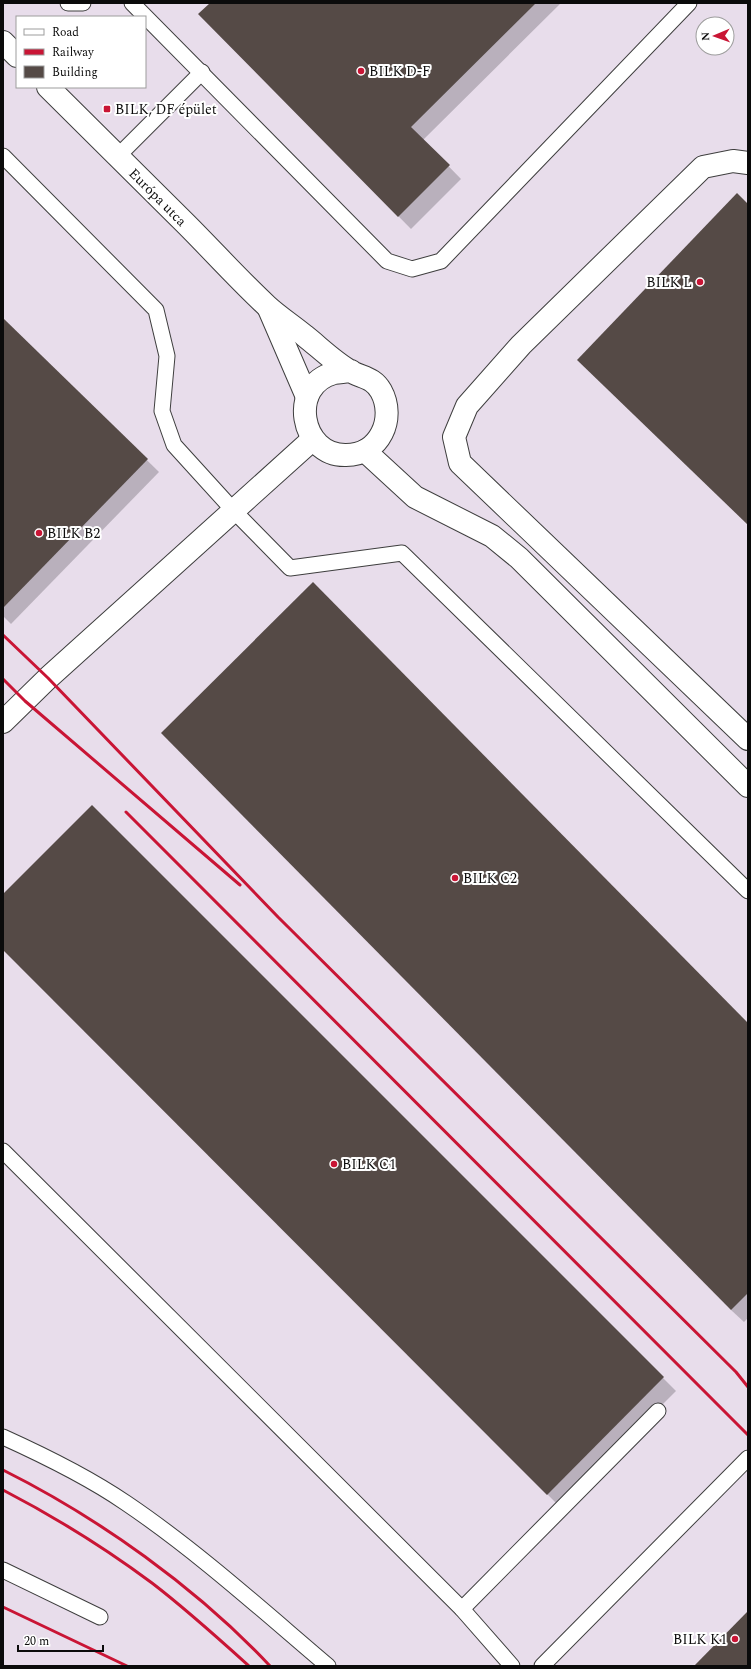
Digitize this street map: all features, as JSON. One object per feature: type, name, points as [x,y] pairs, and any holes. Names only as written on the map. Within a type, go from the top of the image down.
[{"type":"street","points":[[3,42],[16,55]]},
{"type":"street","name":"Európa utca","points":[[49,88],[268,307],[350,371],[367,377],[380,389],[387,406],[386,424],[378,439],[365,451],[346,455],[328,451],[313,439],[306,426],[304,411],[307,397],[317,382],[333,373],[350,371]]},
{"type":"street","points":[[748,163],[733,161],[703,167],[521,345],[467,406],[454,437],[460,463],[748,739]]},
{"type":"street","name":"Európa utca","points":[[268,307],[307,397]]},
{"type":"street","points":[[3,722],[48,678],[313,439]]},
{"type":"street","points":[[365,451],[415,497],[492,536],[519,558],[748,786]]},
{"type":"lane","points":[[68,3],[83,3]]},
{"type":"lane","points":[[132,3],[145,16]]},
{"type":"lane","points":[[146,17],[388,261],[412,269],[441,260],[689,3]]},
{"type":"lane","points":[[118,156],[202,72]]},
{"type":"lane","points":[[3,156],[156,310],[167,356],[162,411],[174,445],[234,511],[290,568],[402,553],[748,891]]},
{"type":"lane","points":[[3,1151],[462,1610],[512,1666]]},
{"type":"lane","points":[[462,1610],[658,1411]]},
{"type":"lane","points":[[3,1437],[51,1459],[125,1502],[214,1569],[328,1666]]},
{"type":"lane","points":[[542,1666],[748,1458]]},
{"type":"lane","points":[[3,1570],[100,1617]]},
{"type":"shaded area","points":[[3,3],[748,3],[748,1666],[3,1666]]},
{"type":"building","name":"BILK D-F","points":[[210,3],[536,3],[411,127],[450,165],[398,217],[198,14]]},
{"type":"building","name":"BILK L","points":[[737,193],[748,204],[748,525],[577,360]]},
{"type":"building","name":"BILK B2","points":[[3,318],[148,459],[3,608]]},
{"type":"building","name":"BILK C2","points":[[313,582],[748,1023],[748,1293],[731,1310],[161,733]]},
{"type":"building","name":"BILK C1","points":[[92,805],[664,1377],[547,1495],[3,950],[3,894]]},
{"type":"building","name":"BILK K1","points":[[748,1611],[748,1666],[694,1666]]},
{"type":"railway","points":[[3,635],[48,678],[278,917],[736,1372],[748,1387]]},
{"type":"railway","points":[[3,679],[25,701],[240,885]]},
{"type":"railway","points":[[126,812],[748,1435]]},
{"type":"railway","points":[[3,1470],[75,1510],[145,1557],[179,1582],[211,1609],[242,1637],[270,1666]]},
{"type":"railway","points":[[3,1490],[42,1511],[134,1570],[177,1603],[249,1666]]},
{"type":"railway","points":[[3,1607],[127,1666]]},
{"type":"place","name":"BILK D-F","points":[[361,71]]},
{"type":"place","name":"BILK, DF épület","points":[[107,109]]},
{"type":"place","name":"BILK L","points":[[700,282]]},
{"type":"place","name":"BILK B2","points":[[39,533]]},
{"type":"place","name":"BILK C2","points":[[455,878]]},
{"type":"place","name":"BILK C1","points":[[334,1164]]},
{"type":"place","name":"BILK K1","points":[[735,1639]]}]
